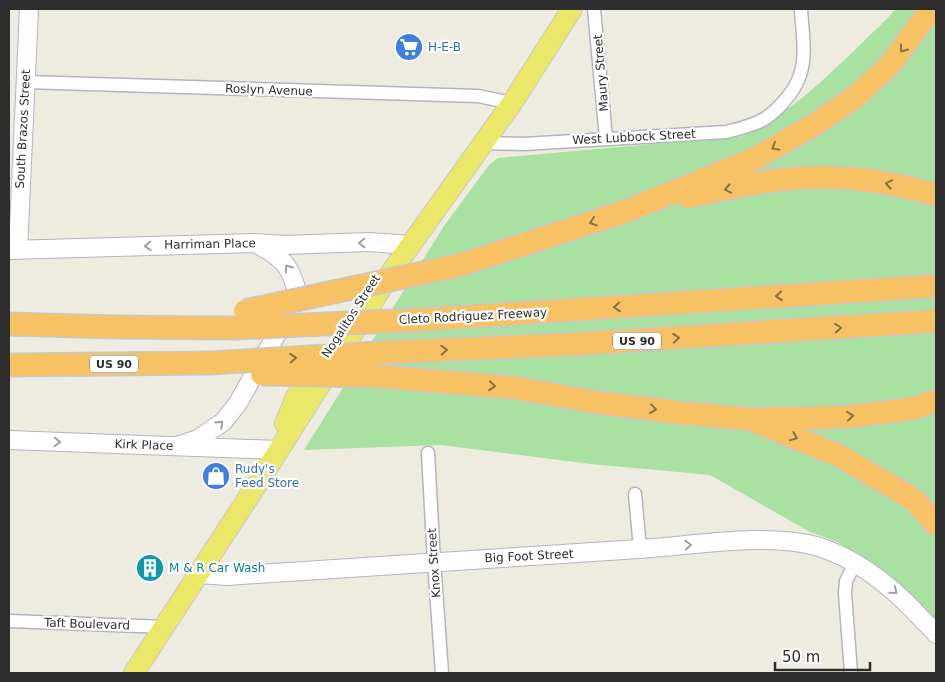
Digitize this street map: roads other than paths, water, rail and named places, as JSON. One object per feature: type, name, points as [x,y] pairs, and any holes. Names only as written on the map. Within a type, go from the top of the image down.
[{"type":"highway","points":[[9,324],[116,328],[240,319],[460,265],[624,212],[752,160],[814,125],[858,95],[890,65],[931,9]]},
{"type":"highway","points":[[624,212],[723,190],[779,180],[838,177],[876,181],[917,189],[936,195]]},
{"type":"highway","name":"Cleto Rodriguez Freeway","points":[[240,319],[416,320],[936,286]]},
{"type":"highway","name":"US 90","points":[[205,368],[395,352],[576,344],[936,321]]},
{"type":"highway","points":[[14,365],[205,368],[374,376],[517,388],[594,402],[748,419],[845,417],[911,408],[936,401]]},
{"type":"highway","points":[[748,419],[840,456],[913,499],[936,524]]},
{"type":"main road","name":"South Brazos Street","points":[[13,250],[26,82],[29,9]]},
{"type":"main road","name":"Nogalitos Street","points":[[134,673],[279,450],[282,429],[296,397],[404,245],[405,232],[424,212],[446,197],[512,103],[572,9]]},
{"type":"main road","name":"Harriman Place","points":[[13,250],[255,243],[285,245],[369,242],[404,245]]},
{"type":"main road","points":[[178,446],[198,439],[211,431],[228,416],[238,403],[298,296],[291,271],[278,255],[255,243]]},
{"type":"main road","name":"Kirk Place","points":[[9,440],[279,450]]},
{"type":"main road","name":"Big Foot Street","points":[[200,574],[227,576],[731,542],[789,541],[817,546],[834,552],[863,567],[904,598],[936,634]]},
{"type":"street","name":"Maury Street","points":[[594,9],[606,138]]},
{"type":"street","name":"West Lubbock Street","points":[[484,144],[524,144],[726,132],[758,123],[778,108],[793,90],[800,75],[804,48],[801,9]]},
{"type":"street","name":"Roslyn Avenue","points":[[26,82],[478,96],[512,103]]},
{"type":"street","name":"Knox Street","points":[[428,453],[442,673]]},
{"type":"street","points":[[635,494],[640,549]]},
{"type":"street","points":[[850,673],[844,592],[846,580],[854,563]]},
{"type":"street","name":"Taft Boulevard","points":[[9,621],[164,627]]},
{"type":"place","name":"H-E-B","points":[[409,47]]},
{"type":"place","name":"Rudy's Feed Store","points":[[216,476]]},
{"type":"place","name":"M & R Car Wash","points":[[150,568]]}]
